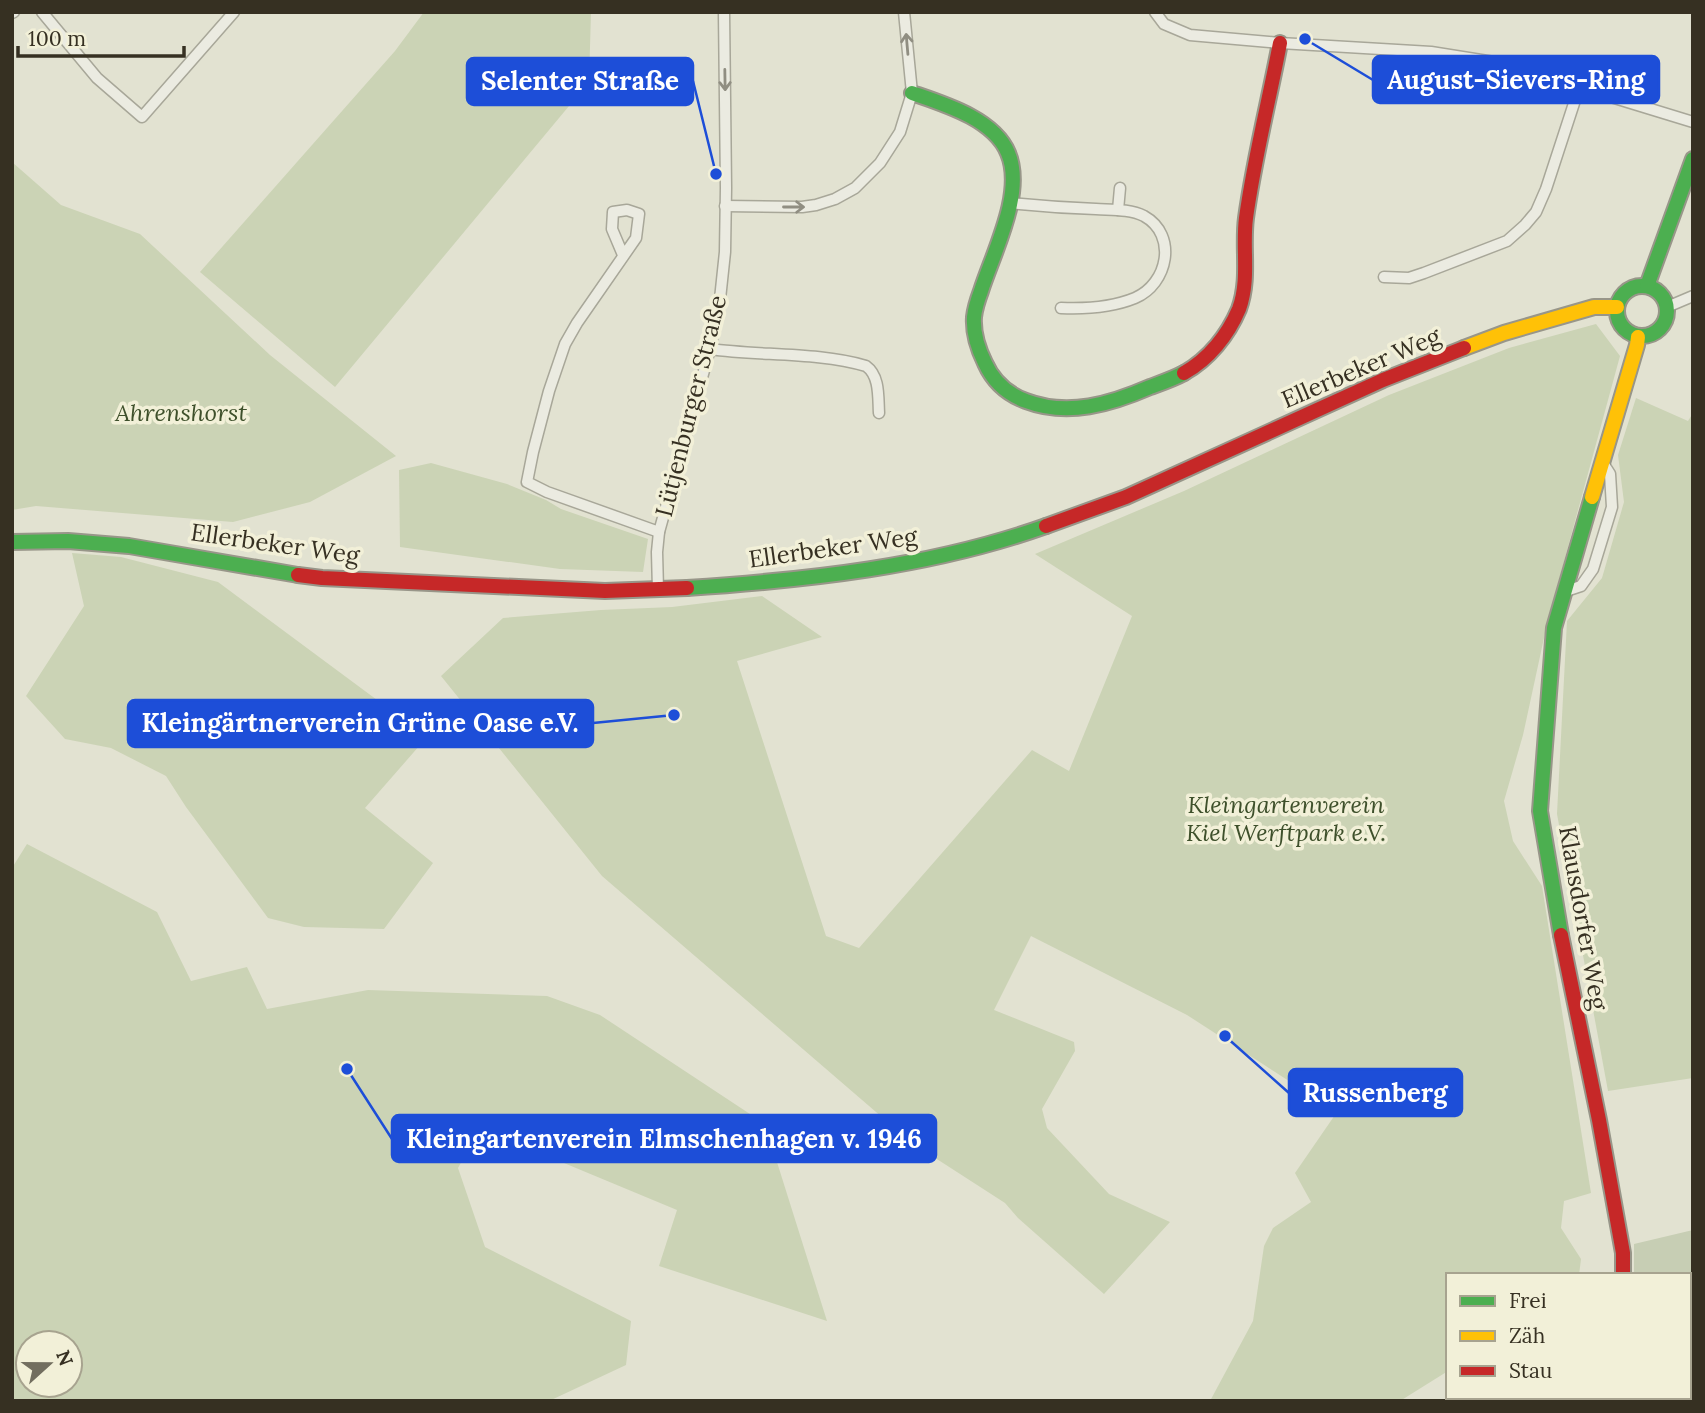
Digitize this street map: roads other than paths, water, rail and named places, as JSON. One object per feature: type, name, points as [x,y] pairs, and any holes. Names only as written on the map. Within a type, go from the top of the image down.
[{"type":"street","points":[[42,12],[97,78],[142,117],[234,12]]},
{"type":"street","name":"Lütjenburger Straße","points":[[658,590],[659,532],[710,349],[720,299],[725,253],[724,12]]},
{"type":"street","points":[[725,206],[816,205],[855,188],[880,163],[900,132],[912,93],[904,12]]},
{"type":"street","points":[[1155,12],[1164,24],[1190,35],[1431,52],[1500,64],[1693,122]]},
{"type":"street","points":[[912,93],[942,103],[988,127],[1000,138],[1013,166],[1010,203],[974,318],[975,337],[989,373],[1015,397],[1030,403],[1071,409],[1096,407],[1182,374],[1210,353],[1235,318],[1245,276],[1246,222],[1280,43]]},
{"type":"street","points":[[1384,278],[1409,278],[1424,274],[1507,241],[1525,225],[1536,212],[1546,189],[1579,88]]},
{"type":"street","points":[[1647,286],[1693,159]]},
{"type":"street","points":[[1118,210],[1120,188]]},
{"type":"street","points":[[1010,203],[1118,210],[1141,215],[1155,223],[1162,233],[1166,247],[1164,267],[1149,290],[1135,298],[1087,309],[1061,308]]},
{"type":"street","points":[[623,255],[565,344],[549,391],[527,482],[547,492],[659,532]]},
{"type":"street","points":[[1647,286],[1661,293],[1667,307],[1667,315],[1662,327],[1651,335],[1638,337],[1621,326],[1617,307],[1620,297],[1628,290],[1647,286]]},
{"type":"street","points":[[1667,307],[1693,296]]},
{"type":"street","name":"Ellerbeker Weg","points":[[12,542],[68,541],[129,546],[322,578],[605,591],[773,582],[880,568],[983,546],[1032,531],[1126,497],[1383,380],[1504,333],[1594,307],[1617,307]]},
{"type":"street","name":"Klausdorfer Weg","points":[[1623,1273],[1623,1253],[1556,909],[1540,811],[1554,628],[1638,337]]},
{"type":"street","points":[[710,349],[810,357],[866,366],[876,377],[879,413]]},
{"type":"street","points":[[1566,591],[1581,586],[1593,569],[1612,507],[1610,474],[1603,463]]},
{"type":"place","name":"August-Sievers-Ring","points":[[1305,39]]},
{"type":"place","name":"Selenter Straße","points":[[716,174]]},
{"type":"place","name":"Kleingärtnerverein Grüne Oase e.V.","points":[[674,715]]},
{"type":"place","name":"Russenberg","points":[[1225,1036]]},
{"type":"place","name":"Kleingartenverein Elmschenhagen v. 1946","points":[[347,1069]]},
{"type":"park label","name":"Ahrenshorst","points":[[181,413]]},
{"type":"park label","name":"Kleingartenverein Kiel Werftpark e.V.","points":[[1286,819]]}]
